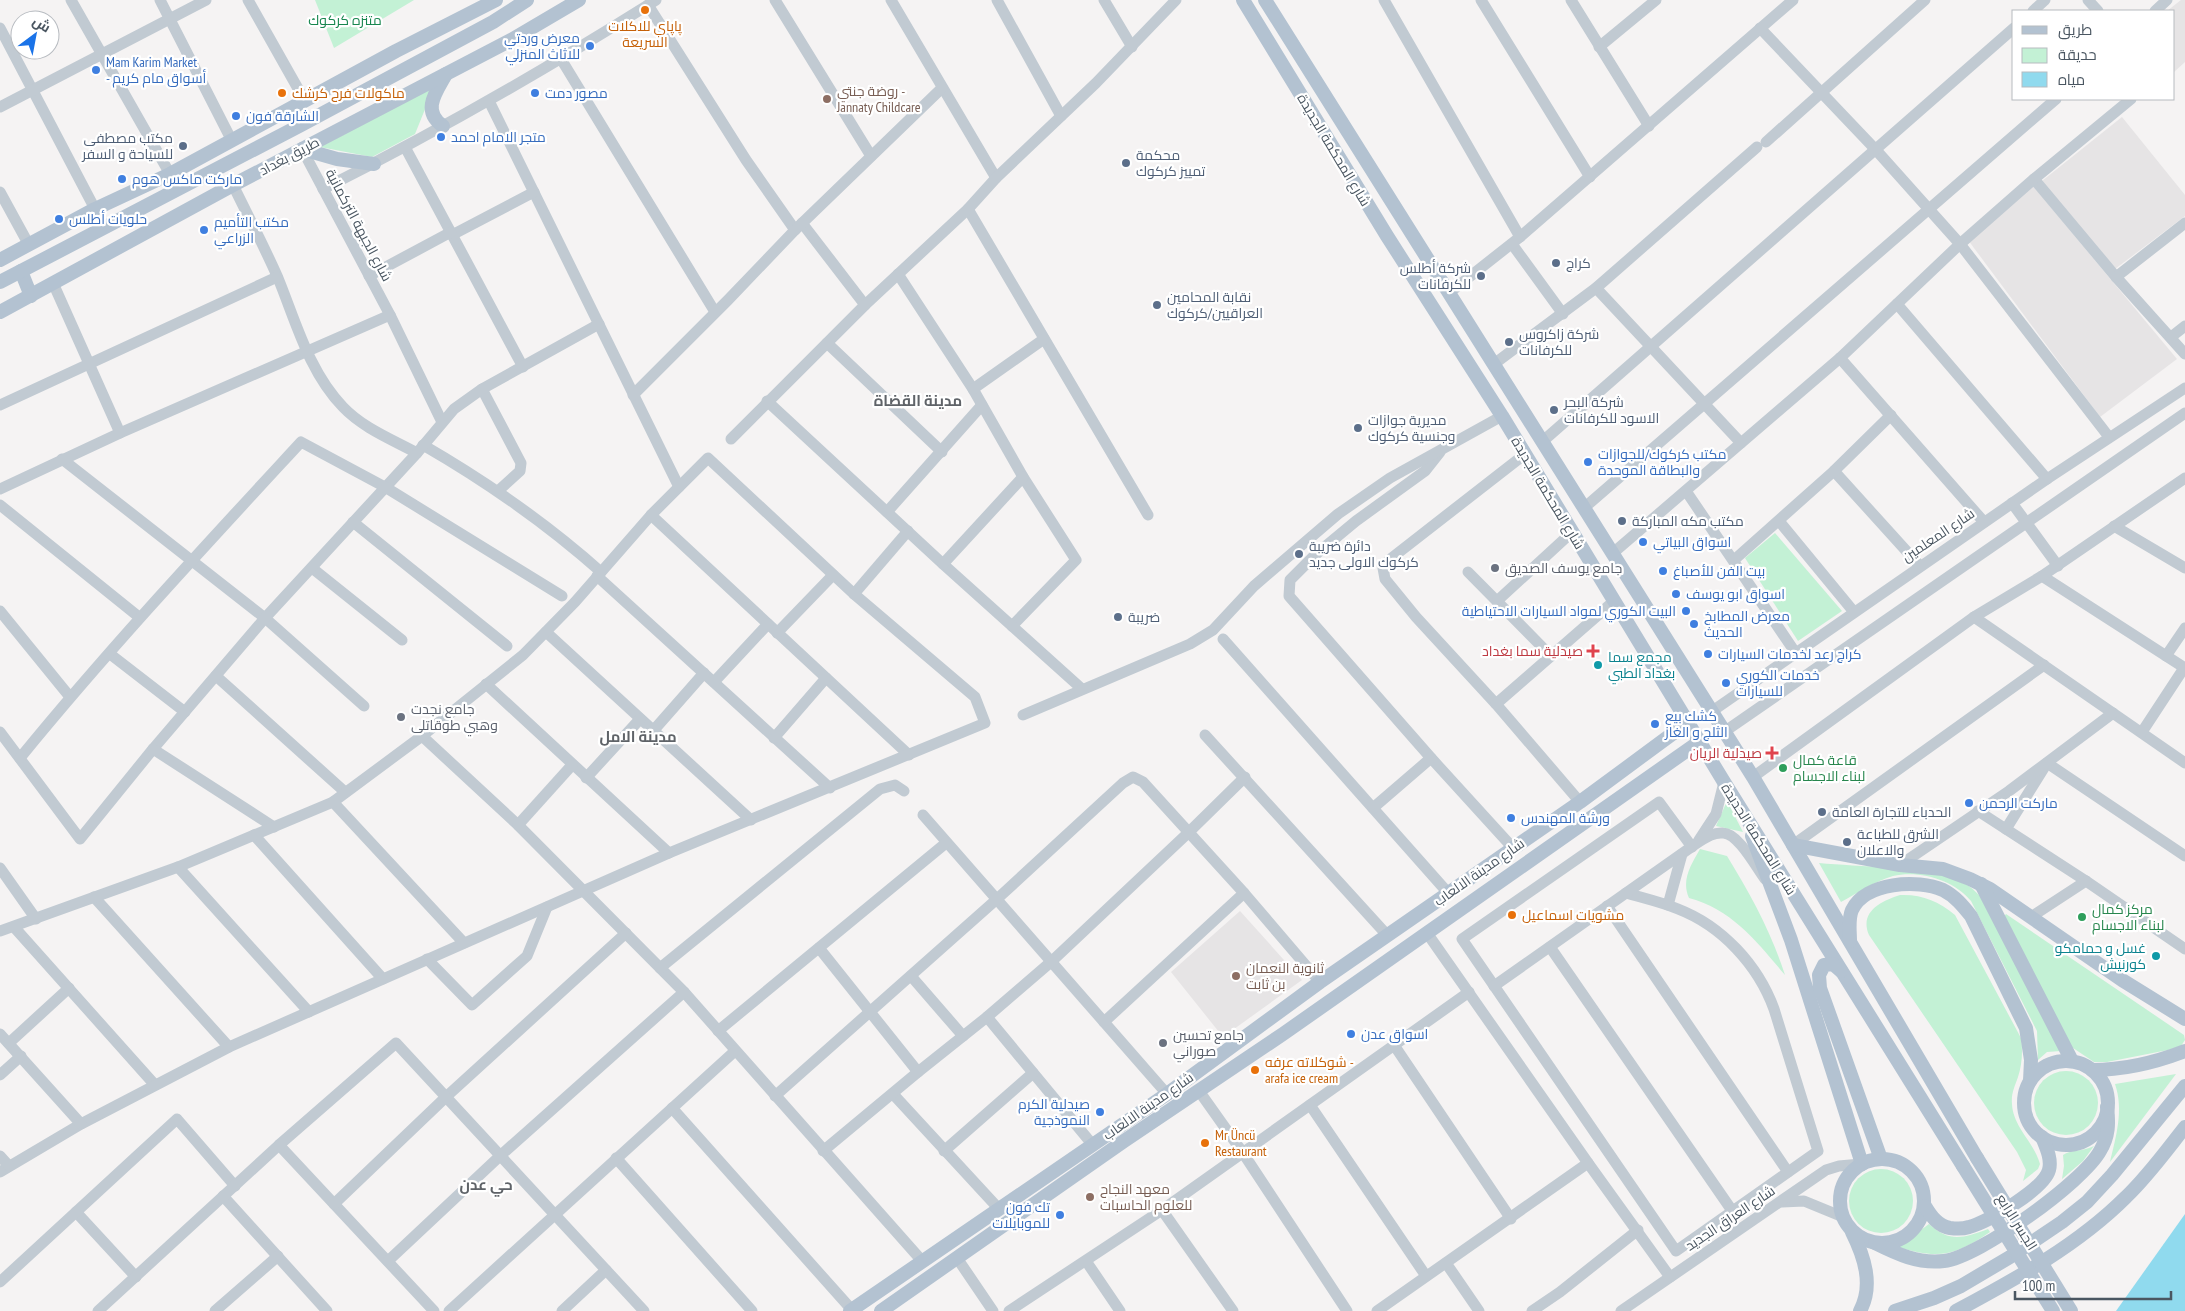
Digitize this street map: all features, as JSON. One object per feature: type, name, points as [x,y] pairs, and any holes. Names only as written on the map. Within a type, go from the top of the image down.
[{"type":"main road","points":[[0,260],[94,209],[170,174],[496,0]]},
{"type":"main road","name":"طريق بغداد","points":[[0,282],[301,125],[492,22],[527,0]]},
{"type":"main road","name":"طريق بغداد","points":[[0,312],[233,185],[511,40],[579,0]]},
{"type":"main road","name":"شارع المحكمة الجديدة","points":[[1243,0],[1386,236],[1502,416],[1687,723],[1964,1166]]},
{"type":"main road","name":"شارع المحكمة الجديدة","points":[[1265,0],[1753,777],[1977,1158]]},
{"type":"main road","points":[[370,66],[378,82]]},
{"type":"main road","points":[[443,126],[436,121],[431,108],[446,74]]},
{"type":"main road","points":[[291,108],[301,125]]},
{"type":"main road","points":[[302,149],[337,159],[374,164]]},
{"type":"main road","points":[[144,186],[153,202]]},
{"type":"main road","points":[[21,272],[31,296]]},
{"type":"main road","name":"شارع مدينة الالعاب","points":[[851,1310],[1167,1094],[1320,982],[1580,802],[1687,723]]},
{"type":"main road","name":"شارع مدينة الالعاب","points":[[881,1311],[1283,1034],[1699,742]]},
{"type":"main road","points":[[1742,810],[1790,940],[1861,1164]]},
{"type":"main road","points":[[1793,845],[1900,865],[1943,869],[1981,884],[2122,980],[2185,1019]]},
{"type":"main road","points":[[1850,942],[1852,910],[1862,898],[1870,893],[1890,886],[1913,883],[1933,887],[1948,893],[1960,902],[1971,916],[2022,1020],[2030,1049],[2030,1081]]},
{"type":"main road","points":[[1981,884],[2072,1061]]},
{"type":"main road","points":[[1841,971],[1833,964],[1824,965],[1819,975],[1820,988],[1881,1159]]},
{"type":"main road","points":[[1270,1018],[1283,1034]]},
{"type":"main road","points":[[2108,1107],[2103,1122],[2087,1139],[2064,1144],[2049,1141],[2033,1128],[2026,1118],[2025,1093],[2030,1081],[2037,1072],[2059,1061],[2072,1061],[2092,1070],[2114,1070],[2157,1062],[2185,1051]]},
{"type":"main road","points":[[1847,1223],[1862,1238],[1906,1258],[1929,1262],[1951,1260],[1980,1247],[2044,1204],[2092,1163],[2106,1141],[2109,1121],[2104,1086],[2092,1070]]},
{"type":"main road","points":[[1895,1311],[1934,1298],[1971,1280],[2040,1237],[2087,1202],[2185,1086]]},
{"type":"main road","points":[[1956,1311],[2004,1286],[2098,1222],[2127,1196],[2185,1127]]},
{"type":"main road","points":[[1860,1311],[1865,1298],[1866,1273],[1860,1248],[1840,1205],[1843,1187],[1852,1172],[1861,1164],[1881,1159],[1902,1163],[1910,1169],[1922,1186],[1925,1206],[1936,1221],[1951,1228],[1967,1228],[1984,1221],[2034,1191],[2046,1178],[2050,1162],[2042,1137]]},
{"type":"main road","name":"الجسر الرابع","points":[[1977,1158],[2072,1311]]},
{"type":"main road","name":"الجسر الرابع","points":[[1964,1166],[2053,1311]]},
{"type":"main road","points":[[1875,1243],[1892,1242],[1908,1235],[1919,1223],[1925,1206]]},
{"type":"street","points":[[71,0],[170,174]]},
{"type":"street","points":[[160,0],[232,140]]},
{"type":"street","points":[[0,107],[206,0]]},
{"type":"street","points":[[248,0],[305,101]]},
{"type":"street","points":[[775,0],[871,156]]},
{"type":"street","points":[[891,0],[996,178]]},
{"type":"street","points":[[997,0],[1062,116]]},
{"type":"street","points":[[1104,0],[1132,46]]},
{"type":"street","points":[[732,439],[767,401],[865,305],[968,209],[996,178],[1062,116],[1176,0]]},
{"type":"street","points":[[1384,0],[1516,241],[1563,314]]},
{"type":"street","points":[[1481,0],[1590,177]]},
{"type":"street","points":[[1571,0],[1649,126]]},
{"type":"street","points":[[1599,47],[1656,0]]},
{"type":"street","points":[[1449,294],[1516,241],[1794,0]]},
{"type":"street","points":[[1494,364],[1596,288],[1822,93],[1925,0]]},
{"type":"street","points":[[2034,10],[2045,0]]},
{"type":"street","points":[[2088,0],[2097,10]]},
{"type":"street","points":[[2156,10],[2167,0]]},
{"type":"street","points":[[323,189],[374,164],[488,102],[652,2],[746,160],[865,305]]},
{"type":"street","points":[[0,28],[94,209]]},
{"type":"street","points":[[1760,28],[1876,150],[1960,244],[2109,437]]},
{"type":"street","points":[[1543,441],[2012,30]]},
{"type":"street","points":[[561,59],[715,312]]},
{"type":"street","points":[[632,395],[799,226],[942,88]]},
{"type":"street","points":[[1584,508],[2055,100]]},
{"type":"street","points":[[1613,553],[1840,358],[1960,244],[2034,178],[2130,100]]},
{"type":"street","points":[[488,102],[679,487]]},
{"type":"street","points":[[406,147],[523,367]]},
{"type":"street","name":"شارع الجبهة التركمانية","points":[[302,149],[390,315],[442,422]]},
{"type":"street","points":[[2034,178],[2116,277],[2185,354]]},
{"type":"street","points":[[233,185],[277,277],[307,352],[327,387],[342,406],[359,422],[420,449],[498,490],[554,532],[830,788]]},
{"type":"street","points":[[0,192],[29,244]]},
{"type":"street","points":[[369,276],[534,192]]},
{"type":"street","points":[[968,209],[1148,515]]},
{"type":"street","points":[[2116,277],[2185,223]]},
{"type":"street","points":[[898,274],[982,405],[1023,477],[1076,560],[1012,626]]},
{"type":"street","points":[[0,405],[89,362],[277,277]]},
{"type":"street","points":[[53,283],[120,433]]},
{"type":"street","points":[[1596,288],[1741,443]]},
{"type":"street","points":[[1897,304],[2047,479]]},
{"type":"street","points":[[0,489],[120,433],[390,315]]},
{"type":"street","points":[[0,732],[80,839],[265,618],[420,449],[454,409],[482,389],[599,324]]},
{"type":"street","points":[[2171,338],[2185,326]]},
{"type":"street","points":[[972,390],[1044,339]]},
{"type":"street","points":[[827,343],[942,452]]},
{"type":"street","points":[[1840,358],[1984,522]]},
{"type":"street","name":"شارع المعلمين","points":[[1711,712],[1984,522],[2185,388]]},
{"type":"street","points":[[482,389],[521,463],[520,471],[498,490]]},
{"type":"street","points":[[767,401],[943,564],[1082,689]]},
{"type":"street","points":[[887,512],[982,405]]},
{"type":"street","points":[[1724,732],[2185,413]]},
{"type":"street","points":[[1734,560],[1834,471],[1891,415]]},
{"type":"street","points":[[1023,715],[1190,644],[1213,630],[1254,586],[1338,514],[1390,478],[1502,416]]},
{"type":"street","points":[[20,758],[139,618],[301,442],[385,487],[562,596]]},
{"type":"street","points":[[1444,448],[1425,471],[1394,491],[1315,555],[1290,580],[1289,596],[1513,848]]},
{"type":"street","points":[[1525,454],[1389,560],[1383,568],[1385,579],[1416,617],[1496,704],[1580,802]]},
{"type":"street","points":[[0,930],[178,868],[332,802],[422,736],[523,656],[651,515],[708,458],[854,594],[976,697],[985,723],[669,853],[229,1047],[81,1124],[5,1169],[0,1156]]},
{"type":"street","points":[[62,459],[265,618],[364,706]]},
{"type":"street","points":[[1834,471],[1920,566]]},
{"type":"street","points":[[943,564],[1023,477]]},
{"type":"street","points":[[1753,777],[1974,617],[2058,566],[2185,478]]},
{"type":"street","points":[[1686,491],[1795,652]]},
{"type":"street","points":[[2012,503],[2058,566]]},
{"type":"street","points":[[0,505],[139,618]]},
{"type":"street","points":[[651,515],[909,755]]},
{"type":"street","points":[[1779,521],[1854,612]]},
{"type":"street","points":[[353,522],[507,646]]},
{"type":"street","points":[[2114,526],[2185,568]]},
{"type":"street","points":[[854,594],[908,531]]},
{"type":"street","points":[[1497,601],[1572,534]]},
{"type":"street","points":[[312,568],[402,640]]},
{"type":"street","points":[[1468,572],[1551,656]]},
{"type":"street","points":[[777,633],[834,575]]},
{"type":"street","points":[[2042,576],[2184,668],[2142,732]]},
{"type":"street","points":[[1496,704],[1613,602]]},
{"type":"street","points":[[0,611],[70,697]]},
{"type":"street","points":[[1974,617],[2185,763]]},
{"type":"street","points":[[714,682],[768,624]]},
{"type":"street","points":[[2166,656],[2185,628]]},
{"type":"street","points":[[546,632],[751,820]]},
{"type":"street","points":[[1224,639],[1449,894]]},
{"type":"street","points":[[110,654],[185,712]]},
{"type":"street","points":[[1793,845],[2044,665]]},
{"type":"street","points":[[652,731],[704,673]]},
{"type":"street","points":[[216,676],[345,792]]},
{"type":"street","points":[[774,738],[826,678]]},
{"type":"street","points":[[486,684],[669,853]]},
{"type":"street","points":[[1900,865],[2047,763],[2113,713]]},
{"type":"street","points":[[586,778],[640,719]]},
{"type":"street","points":[[1205,735],[1387,935]]},
{"type":"street","points":[[422,736],[518,825],[684,992],[923,1262]]},
{"type":"street","points":[[153,750],[274,827]]},
{"type":"street","points":[[1373,808],[1431,758]]},
{"type":"street","points":[[2006,828],[2047,763]]},
{"type":"street","points":[[2047,763],[2185,856]]},
{"type":"street","points":[[518,825],[572,765]]},
{"type":"street","points":[[775,1096],[997,899],[1123,783],[1133,777],[1143,782],[1188,834],[1244,893],[1320,982]]},
{"type":"street","points":[[823,1151],[987,1017],[1052,961],[1188,834],[1245,777]]},
{"type":"street","points":[[1694,845],[1716,814],[1724,782]]},
{"type":"street","points":[[660,968],[880,789],[895,785],[904,791]]},
{"type":"street","points":[[332,802],[464,943]]},
{"type":"street","points":[[1626,893],[1668,906],[1706,924],[1733,945],[1755,971],[1769,994],[1818,1151],[1676,1251],[1462,938],[1659,802],[1694,845]]},
{"type":"street","points":[[1978,811],[2086,881],[2185,949]]},
{"type":"street","points":[[923,815],[1167,1094]]},
{"type":"street","points":[[1494,986],[1694,845],[1716,833],[1731,835],[1739,843],[1770,887]]},
{"type":"street","points":[[254,835],[383,979]]},
{"type":"street","points":[[718,1032],[946,843]]},
{"type":"street","points":[[1668,906],[1682,854]]},
{"type":"street","points":[[0,868],[36,919]]},
{"type":"street","points":[[178,868],[309,1012]]},
{"type":"street","points":[[2031,917],[2086,881]]},
{"type":"street","points":[[1104,1022],[1244,893]]},
{"type":"street","points":[[94,897],[229,1047]]},
{"type":"street","points":[[1607,906],[1788,1172]]},
{"type":"street","points":[[427,960],[472,1005],[527,956],[547,907]]},
{"type":"street","points":[[14,926],[155,1085]]},
{"type":"street","points":[[334,1204],[447,1096],[626,933]]},
{"type":"street","points":[[1427,933],[1670,1277]]},
{"type":"street","points":[[1550,947],[1733,1212]]},
{"type":"street","points":[[819,948],[918,1072]]},
{"type":"street","points":[[911,976],[963,1036]]},
{"type":"street","points":[[9,1043],[69,988]]},
{"type":"street","points":[[388,1261],[501,1155],[684,992]]},
{"type":"street","points":[[1009,1311],[1086,1262],[1162,1210],[1469,992]]},
{"type":"street","points":[[987,1017],[1092,1144]]},
{"type":"street","points":[[0,1034],[81,1124]]},
{"type":"street","points":[[98,1311],[223,1196],[396,1043],[644,1311]]},
{"type":"street","points":[[1394,1045],[1511,1219]]},
{"type":"street","points":[[449,1311],[735,1050]]},
{"type":"street","points":[[0,1075],[21,1056]]},
{"type":"street","points":[[944,1151],[1033,1073]]},
{"type":"street","points":[[1199,1091],[1347,1311]]},
{"type":"street","points":[[892,1094],[999,1209]]},
{"type":"street","points":[[1310,1105],[1426,1276]]},
{"type":"street","points":[[672,1108],[851,1310]]},
{"type":"street","points":[[0,1282],[176,1119],[235,1186]]},
{"type":"street","points":[[280,1145],[434,1311]]},
{"type":"street","points":[[616,1158],[752,1311]]},
{"type":"street","points":[[1377,1311],[1511,1219],[1588,1163]]},
{"type":"street","name":"شارع العراق الجديد","points":[[1621,1311],[1826,1170],[1839,1166],[1861,1164]]},
{"type":"street","points":[[223,1196],[326,1311]]},
{"type":"street","points":[[1780,1202],[1804,1201],[1815,1204],[1847,1223]]},
{"type":"street","points":[[1162,1210],[1233,1311]]},
{"type":"street","points":[[76,1212],[136,1277]]},
{"type":"street","points":[[1532,1311],[1560,1292],[1638,1230]]},
{"type":"street","points":[[215,1311],[278,1256]]},
{"type":"street","points":[[957,1258],[993,1311]]},
{"type":"street","points":[[1086,1262],[1120,1311]]},
{"type":"street","points":[[1446,1263],[1480,1311]]},
{"type":"street","points":[[562,1311],[606,1270]]},
{"type":"shaded area","points":[[2181,0],[2185,0],[2185,62],[2175,71],[2175,10],[2168,10]]},
{"type":"shaded area","points":[[2122,117],[2185,195],[2185,216],[2115,269],[2042,181]]},
{"type":"shaded area","points":[[2033,186],[2177,359],[2100,417],[1968,240]]},
{"type":"shaded area","name":"ثانوية النعمان بن ثابت","points":[[1240,911],[1302,980],[1223,1037],[1171,972]]},
{"type":"green space","name":"متنزه كركوك","points":[[315,0],[414,0],[334,48]]},
{"type":"green space","points":[[434,87],[415,134],[372,157],[320,147]]},
{"type":"green space","points":[[1775,533],[1842,611],[1798,641],[1745,558]]},
{"type":"green space","points":[[1727,801],[1743,832],[1716,826]]},
{"type":"green space","points":[[1700,849],[1727,856],[1760,914],[1785,975],[1754,939],[1731,919],[1705,903],[1689,898],[1686,885],[1688,873]]},
{"type":"green space","points":[[1819,863],[1927,872],[1958,880],[1970,887],[1980,896],[2061,1051],[2047,1052],[2038,1060],[2037,1031],[1971,901],[1955,887],[1936,878],[1903,874],[1880,881],[1841,902]]},
{"type":"green space","points":[[1900,895],[1929,899],[1955,915],[2021,1038],[2021,1063],[2012,1096],[2013,1112],[2040,1164],[2038,1169],[2023,1181],[2026,1170],[2017,1152],[1869,935],[1867,920],[1869,914],[1879,904]]},
{"type":"green space","points":[[2006,914],[2184,1035],[2185,1040],[2181,1046],[2107,1062],[2094,1062],[2067,1044],[2003,918]]},
{"type":"green space","points":[[2066,1071],[2078,1073],[2089,1080],[2096,1091],[2098,1103],[2096,1115],[2089,1126],[2078,1133],[2066,1135],[2054,1133],[2043,1126],[2036,1115],[2034,1103],[2036,1091],[2043,1080],[2054,1073]]},
{"type":"green space","points":[[2176,1074],[2110,1162],[2117,1133],[2119,1114],[2118,1094],[2115,1084]]},
{"type":"green space","points":[[2094,1146],[2083,1161],[2062,1179],[2063,1155]]},
{"type":"green space","points":[[1881,1169],[1899,1175],[1907,1183],[1913,1201],[1907,1219],[1899,1227],[1881,1233],[1863,1227],[1855,1219],[1849,1201],[1855,1183],[1863,1175]]},
{"type":"green space","points":[[1929,1224],[1944,1234],[1957,1237],[1971,1235],[1988,1229],[1990,1232],[1967,1246],[1947,1253],[1925,1253],[1898,1247]]},
{"type":"water","points":[[2185,1214],[2185,1311],[2116,1311]]},
{"type":"place","name":"پاپاي للاكلات السريعة","points":[[645,10]]},
{"type":"place","name":"معرض وردتي للاثاث المنزلي","points":[[590,46]]},
{"type":"place","name":"Mam Karim Market - أسواق مام كريم","points":[[96,70]]},
{"type":"place","name":"ماكولات فرح كرشك","points":[[282,93]]},
{"type":"place","name":"مصور دمت","points":[[535,93]]},
{"type":"place","name":"روضة جنتي - Jannaty Childcare","points":[[827,99]]},
{"type":"place","name":"الشارقة فون","points":[[236,116]]},
{"type":"place","name":"متجر الامام احمد","points":[[441,137]]},
{"type":"place","name":"مكتب مصطفى للسياحة و السفر","points":[[183,146]]},
{"type":"place","name":"محكمة تمييز كركوك","points":[[1126,163]]},
{"type":"place","name":"ماركت ماكس هوم","points":[[122,179]]},
{"type":"place","name":"حلويات أطلس","points":[[59,219]]},
{"type":"place","name":"مكتب التأميم الزراعي","points":[[204,230]]},
{"type":"place","name":"كراج","points":[[1556,263]]},
{"type":"place","name":"شركة أطلس للكرفانات","points":[[1481,276]]},
{"type":"place","name":"نقابة المحامين العراقيين/كركوك","points":[[1157,305]]},
{"type":"place","name":"شركة زاكروس للكرفانات","points":[[1509,342]]},
{"type":"place","name":"شركة البحر الاسود للكرفانات","points":[[1554,410]]},
{"type":"place","name":"مديرية جوازات وجنسية كركوك","points":[[1358,428]]},
{"type":"place","name":"مكتب كركوك/للجوازات والبطاقة الموحدة","points":[[1588,462]]},
{"type":"place","name":"مكتب مكه المباركة","points":[[1622,521]]},
{"type":"place","name":"اسواق البياتي","points":[[1643,542]]},
{"type":"place","name":"دائرة ضريبة كركوك الاولی جدید","points":[[1299,554]]},
{"type":"place","name":"جامع يوسف الصديق","points":[[1495,568]]},
{"type":"place","name":"بيت الفن للأصباغ","points":[[1663,571]]},
{"type":"place","name":"اسواق ابو يوسف","points":[[1676,594]]},
{"type":"place","name":"البيت الكوري لمواد السيارات الاحتياطية","points":[[1686,611]]},
{"type":"place","name":"ضريبة","points":[[1118,617]]},
{"type":"place","name":"معرض المطابخ الحديث","points":[[1694,624]]},
{"type":"place","name":"صيدلية سما بغداد","points":[[1593,651]]},
{"type":"place","name":"كراج رعد لخدمات السيارات","points":[[1708,654]]},
{"type":"place","name":"مجمع سما بغداد الطبي","points":[[1598,665]]},
{"type":"place","name":"خدمات الكوري للسيارات","points":[[1726,683]]},
{"type":"place","name":"جامع نجدت وهبي طوقاتلى","points":[[401,717]]},
{"type":"place","name":"كشك بيع الثلج و الغاز","points":[[1655,724]]},
{"type":"place","name":"صيدلية الريان","points":[[1772,753]]},
{"type":"place","name":"قاعة كمال لبناء الاجسام","points":[[1783,768]]},
{"type":"place","name":"ماركت الرحمن","points":[[1969,803]]},
{"type":"place","name":"الحدباء للتجارة العامة","points":[[1822,812]]},
{"type":"place","name":"ورشة المهندس","points":[[1511,818]]},
{"type":"place","name":"الشرق للطباعة والاعلان","points":[[1847,842]]},
{"type":"place","name":"مشويات اسماعيل","points":[[1512,915]]},
{"type":"place","name":"مركز كمال لبناء الاجسام","points":[[2082,917]]},
{"type":"place","name":"غسل و حمامكو كورنيش","points":[[2156,956]]},
{"type":"place","name":"ثانوية النعمان بن ثابت","points":[[1236,976]]},
{"type":"place","name":"اسواق عدن","points":[[1351,1034]]},
{"type":"place","name":"جامع تحسين صوراني","points":[[1163,1043]]},
{"type":"place","name":"شوكلاته عرفه - arafa ice cream","points":[[1255,1070]]},
{"type":"place","name":"صيدلية الكرم النموذجية","points":[[1100,1112]]},
{"type":"place","name":"Mr Üncü Restaurant","points":[[1205,1143]]},
{"type":"place","name":"معهد النجاح للعلوم الحاسبات","points":[[1090,1197]]},
{"type":"place","name":"تك فون للموبايلات","points":[[1060,1215]]},
{"type":"district","name":"مدينة القضاة","points":[[918,400]]},
{"type":"district","name":"مدينة الامل","points":[[638,736]]},
{"type":"district","name":"حي عدن","points":[[486,1184]]}]
